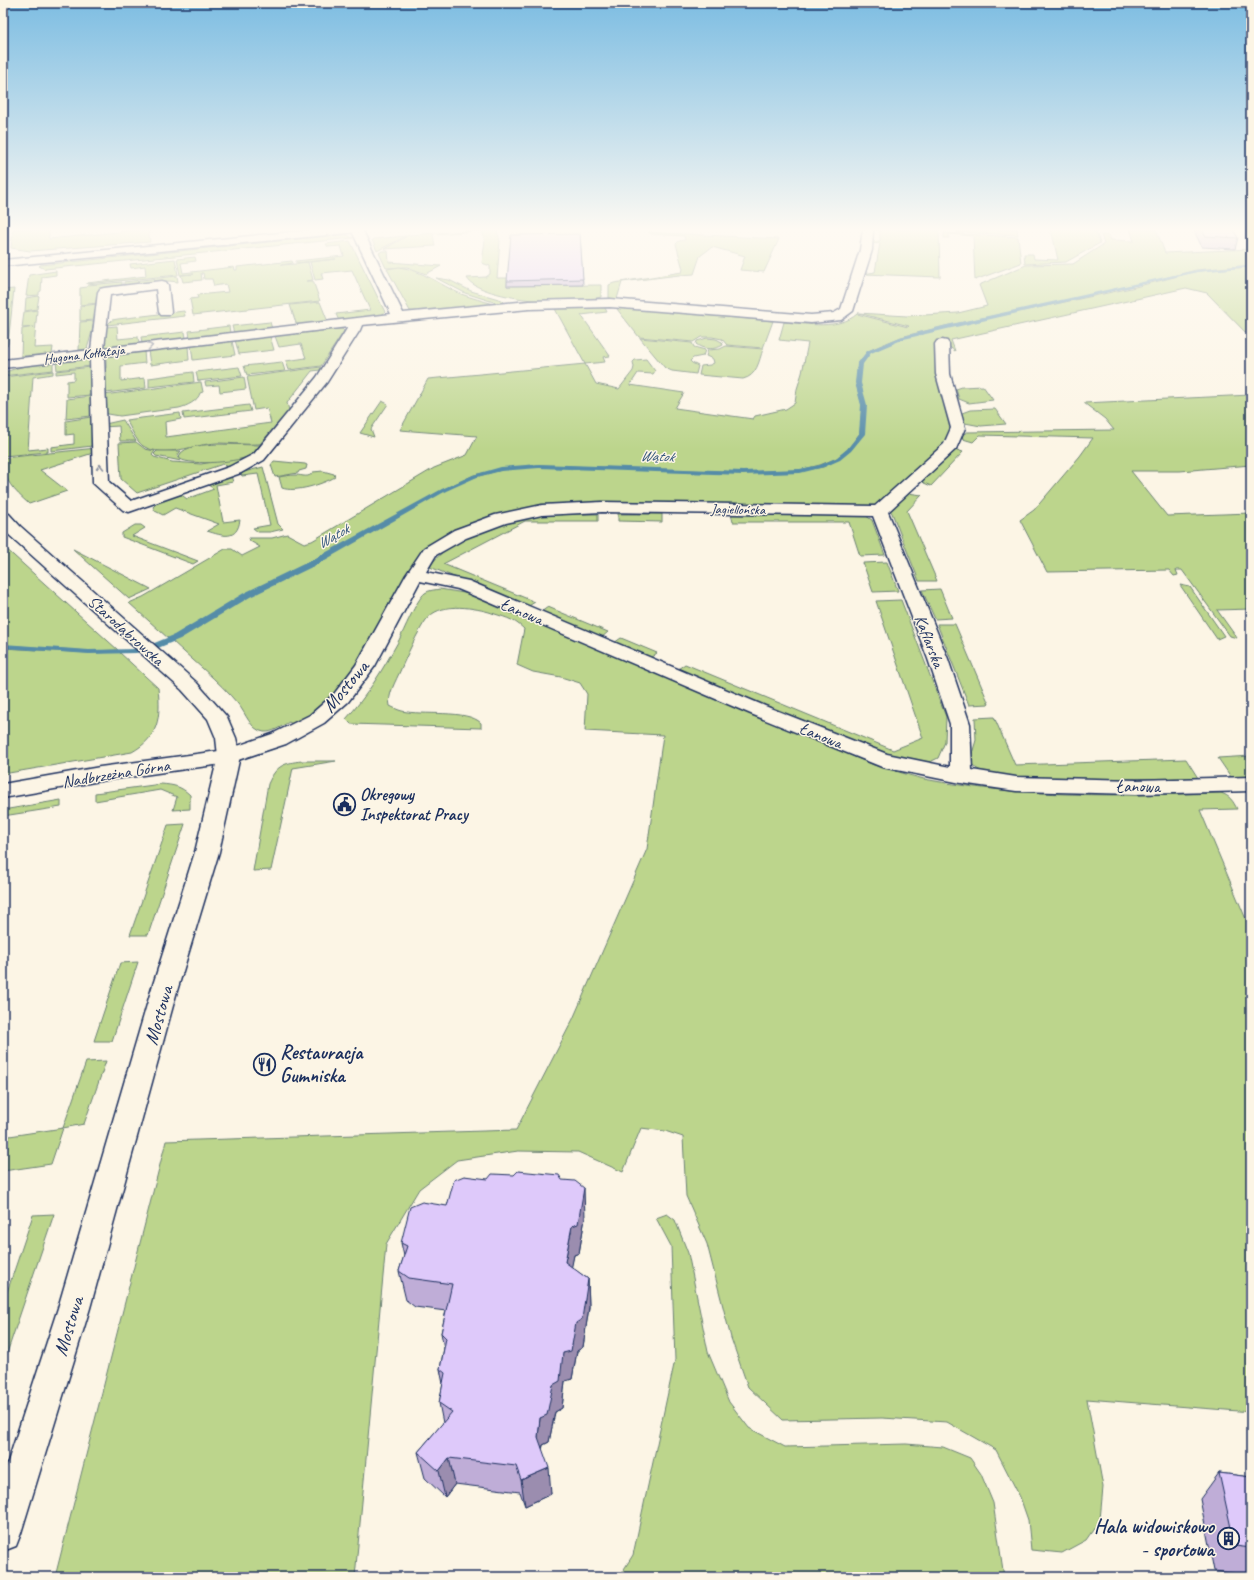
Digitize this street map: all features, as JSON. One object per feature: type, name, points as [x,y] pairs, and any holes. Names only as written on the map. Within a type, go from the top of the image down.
[{"type":"street","points":[[103,303],[98,352],[101,483],[129,507],[234,470],[259,457],[322,379],[354,330],[356,323],[399,317],[529,304],[575,303],[610,303],[811,319],[838,317],[847,311],[850,303]]},
{"type":"street","points":[[164,303],[165,312]]},
{"type":"street","points":[[392,303],[399,317]]},
{"type":"street","name":"Hugona Kołłątaja","points":[[5,364],[356,323]]},
{"type":"street","points":[[879,511],[951,446],[958,428],[943,374],[942,344]]},
{"type":"street","name":"Jagiellońska","points":[[415,575],[430,552],[460,534],[501,519],[542,510],[602,507],[879,511]]},
{"type":"street","name":"Kaflarska","points":[[879,511],[938,659],[960,724],[961,776]]},
{"type":"street","name":"Starodąbrowska","points":[[3,518],[14,530],[189,686],[217,717],[226,738],[229,756]]},
{"type":"street","name":"Mostowa","points":[[3,1533],[74,1308],[164,991],[207,852],[229,756],[291,733],[317,719],[340,698],[365,666],[415,575]]},
{"type":"street","name":"Łanowa","points":[[415,575],[463,586],[758,710],[882,760],[961,776],[1016,784],[1136,786],[1251,784]]},
{"type":"street","name":"Nadbrzeżna Górna","points":[[3,791],[100,774],[229,756]]},
{"type":"green space","points":[[3,303],[13,303],[8,344],[3,348]]},
{"type":"green space","points":[[26,303],[38,303],[37,309],[25,311]]},
{"type":"green space","points":[[80,303],[98,303],[98,303],[80,305]]},
{"type":"green space","points":[[191,303],[304,303],[193,315]]},
{"type":"green space","points":[[320,303],[328,322],[297,326],[290,305]]},
{"type":"green space","points":[[367,303],[380,303],[385,312],[380,316],[339,321],[336,314],[370,310]]},
{"type":"green space","points":[[405,303],[490,303],[494,304],[416,312],[410,311]]},
{"type":"green space","points":[[986,303],[1055,303],[901,337],[868,351],[858,364],[856,383],[862,405],[860,433],[848,449],[837,458],[820,465],[800,470],[743,472],[539,465],[501,469],[474,475],[442,490],[314,562],[246,594],[169,639],[129,603],[143,597],[225,549],[232,549],[242,556],[260,547],[250,541],[249,538],[272,538],[287,534],[304,543],[312,541],[434,468],[467,455],[477,436],[400,430],[428,379],[585,364],[596,384],[619,389],[633,371],[633,362],[635,360],[646,359],[655,371],[653,374],[638,373],[630,385],[684,393],[675,408],[753,419],[755,416],[786,409],[795,403],[808,343],[779,340],[784,322],[812,325],[832,324],[850,319],[857,314],[908,327],[909,326],[858,313],[907,316],[958,313],[987,306]]},
{"type":"green space","points":[[1061,303],[1119,303],[951,340],[955,351],[944,343],[956,428],[948,446],[879,507],[542,509],[427,552],[337,697],[297,727],[289,722],[277,729],[267,732],[259,731],[252,725],[230,695],[171,640],[248,595],[317,563],[445,490],[475,477],[501,470],[539,466],[743,473],[801,471],[823,467],[839,459],[850,450],[863,433],[865,404],[859,383],[861,364],[870,352],[902,338]]},
{"type":"green space","points":[[1217,303],[1251,303],[1251,338]]},
{"type":"green space","points":[[97,304],[95,320],[80,321],[80,306]]},
{"type":"green space","points":[[604,306],[607,312],[581,315],[610,356],[603,357],[605,362],[585,364],[554,307]]},
{"type":"green space","points":[[617,309],[773,321],[763,348],[727,345],[722,339],[712,337],[701,337],[693,342],[639,337]]},
{"type":"green space","points":[[37,310],[34,348],[53,347],[52,354],[23,356],[21,355],[22,329],[34,327],[22,328],[24,312]]},
{"type":"green space","points":[[184,311],[185,316],[107,325],[112,320]]},
{"type":"green space","points":[[95,321],[87,349],[79,350],[80,322]]},
{"type":"green space","points":[[270,322],[272,329],[234,333],[232,326]]},
{"type":"green space","points":[[117,326],[118,339],[138,337],[139,344],[102,348],[106,327]]},
{"type":"green space","points":[[229,326],[230,333],[190,338],[189,331]]},
{"type":"green space","points":[[342,329],[344,331],[321,366],[289,370],[286,361],[306,358],[301,344],[279,347],[275,336]]},
{"type":"green space","points":[[185,332],[186,338],[142,343],[141,337]]},
{"type":"green space","points":[[270,336],[274,350],[239,354],[235,340]]},
{"type":"green space","points":[[640,338],[692,343],[694,347],[705,350],[703,356],[693,358],[690,361],[698,366],[696,374],[672,371],[665,368]]},
{"type":"green space","points":[[707,338],[716,339],[722,342],[723,345],[709,349],[696,344],[697,341]]},
{"type":"green space","points":[[232,341],[235,355],[193,360],[191,345]]},
{"type":"green space","points":[[188,346],[189,360],[150,365],[148,350]]},
{"type":"green space","points":[[726,346],[763,349],[759,363],[751,375],[743,379],[699,375],[701,366],[714,363],[713,359],[706,356],[708,350],[720,349]]},
{"type":"green space","points":[[144,351],[145,363],[121,366],[121,381],[145,378],[146,388],[106,393],[106,356]]},
{"type":"green space","points":[[90,358],[91,366],[57,370],[56,361]]},
{"type":"green space","points":[[53,361],[53,370],[3,376],[5,372],[30,364]]},
{"type":"green space","points":[[282,362],[285,371],[247,375],[244,366]]},
{"type":"green space","points":[[91,367],[91,395],[67,397],[67,381],[74,380],[74,372],[56,374],[56,371]]},
{"type":"green space","points":[[239,367],[242,376],[198,381],[196,372]]},
{"type":"green space","points":[[321,367],[320,370],[312,371],[287,403],[289,410],[260,444],[217,443],[180,450],[151,450],[140,444],[126,420],[180,413],[181,419],[165,422],[166,437],[271,423],[267,408],[254,410],[247,377]]},
{"type":"green space","points":[[53,371],[53,374],[33,377],[28,450],[48,448],[48,452],[3,456],[3,377]]},
{"type":"green space","points":[[193,372],[194,382],[149,387],[149,378]]},
{"type":"green space","points":[[244,377],[246,389],[220,392],[219,385],[206,386],[205,382]]},
{"type":"green space","points":[[201,382],[203,392],[200,393],[195,401],[179,408],[120,416],[108,414],[105,411],[104,395]]},
{"type":"green space","points":[[983,386],[993,400],[969,403],[959,399],[956,389],[962,387]]},
{"type":"green space","points":[[1251,395],[1251,465],[1180,471],[1131,471],[1167,516],[1251,513],[1251,609],[1217,610],[1237,638],[1230,636],[1182,570],[1176,570],[1178,575],[1174,576],[1169,570],[1047,572],[1020,520],[1034,510],[1080,456],[1093,438],[980,435],[973,442],[963,439],[962,435],[967,432],[1114,430],[1105,419],[1084,403]]},
{"type":"green space","points":[[91,396],[91,416],[66,419],[67,399]]},
{"type":"green space","points":[[382,401],[388,404],[371,429],[374,437],[360,433]]},
{"type":"green space","points":[[249,405],[251,411],[184,419],[183,413]]},
{"type":"green space","points":[[995,409],[1006,424],[981,426],[965,423],[962,413],[970,410]]},
{"type":"green space","points":[[91,417],[92,446],[51,451],[51,447],[74,444],[74,434],[66,435],[66,421]]},
{"type":"green space","points":[[123,420],[136,441],[120,441],[119,426],[103,427],[105,424]]},
{"type":"green space","points":[[136,442],[145,449],[155,451],[152,455],[154,457],[172,462],[201,464],[250,456],[232,469],[223,464],[137,493],[121,479],[119,443]]},
{"type":"green space","points":[[201,445],[260,445],[251,455],[238,460],[205,463],[180,459],[179,456],[182,452],[190,448]]},
{"type":"green space","points":[[96,448],[96,452],[40,470],[67,491],[29,504],[10,484],[5,473],[3,458]]},
{"type":"green space","points":[[957,450],[963,452],[931,486],[922,481],[953,451]]},
{"type":"green space","points":[[157,451],[181,451],[177,456],[181,461],[156,456],[154,454]]},
{"type":"green space","points":[[274,461],[307,465],[306,469],[299,471],[298,473],[275,477],[271,465]]},
{"type":"green space","points":[[263,467],[278,524],[283,529],[270,532],[258,532],[253,528],[270,525],[258,474],[242,476],[241,474]]},
{"type":"green space","points":[[323,471],[334,474],[335,477],[316,485],[301,489],[282,488],[279,477],[294,475],[307,476],[313,472]]},
{"type":"green space","points":[[231,476],[233,482],[216,485],[223,522],[240,520],[236,531],[232,534],[224,535],[207,531],[219,524],[175,508],[163,515],[155,511],[153,507],[159,501],[179,493],[187,499],[214,489],[205,483]]},
{"type":"green space","points":[[908,493],[922,495],[907,511],[937,581],[919,581],[890,510],[903,495]]},
{"type":"green space","points":[[559,514],[598,514],[598,521],[525,521],[443,564],[535,602],[527,607],[430,567],[437,557],[448,548],[475,533],[519,519]]},
{"type":"green space","points":[[618,514],[662,514],[662,522],[618,521]]},
{"type":"green space","points":[[731,514],[866,516],[872,520],[885,555],[860,556],[849,522],[733,522]]},
{"type":"green space","points":[[135,525],[141,525],[145,528],[132,536],[198,561],[193,564],[122,537],[122,533]]},
{"type":"green space","points":[[3,546],[118,650],[90,651],[3,645]]},
{"type":"green space","points":[[73,549],[151,589],[129,599]]},
{"type":"green space","points":[[887,562],[898,591],[873,592],[863,563]]},
{"type":"green space","points":[[1180,585],[1190,587],[1224,636],[1217,639]]},
{"type":"green space","points":[[440,589],[470,594],[874,765],[924,779],[998,790],[1035,793],[1147,795],[1221,793],[1231,799],[1237,809],[1200,810],[1251,931],[1251,1412],[1087,1399],[1103,1487],[1100,1520],[1086,1540],[1062,1553],[1031,1550],[1028,1520],[1020,1497],[996,1450],[947,1422],[882,1418],[783,1420],[748,1387],[731,1338],[707,1244],[686,1196],[683,1137],[665,1131],[641,1128],[623,1172],[578,1152],[518,1151],[457,1160],[419,1189],[386,1244],[355,1577],[55,1577],[166,1141],[516,1130],[573,1019],[647,849],[663,735],[585,731],[587,694],[580,683],[561,677],[533,672],[517,665],[524,629],[516,622],[508,618],[489,612],[455,607],[439,610],[432,614],[426,620],[416,637],[390,697],[390,706],[398,710],[466,716],[481,723],[481,728],[351,724],[346,719],[368,692],[398,642],[414,609],[422,597],[428,591]]},
{"type":"green space","points":[[940,589],[952,618],[935,619],[922,590]]},
{"type":"green space","points":[[901,600],[946,717],[945,742],[938,758],[930,762],[916,762],[887,756],[678,669],[685,664],[893,750],[923,738],[876,601]]},
{"type":"green space","points":[[548,607],[608,632],[601,638],[541,612]]},
{"type":"green space","points":[[937,624],[955,624],[989,704],[969,705]]},
{"type":"green space","points":[[621,638],[657,653],[650,658],[614,643]]},
{"type":"green space","points":[[3,648],[89,653],[119,652],[158,688],[158,717],[153,733],[148,740],[132,752],[3,774]]},
{"type":"green space","points":[[994,717],[1015,765],[1186,759],[1198,778],[1029,778],[992,775],[977,769],[970,761],[976,740],[975,718]]},
{"type":"green space","points":[[1251,756],[1251,776],[1231,777],[1218,758]]},
{"type":"green space","points":[[302,761],[336,761],[293,768],[271,870],[253,871],[268,784],[274,773],[281,766]]},
{"type":"green space","points":[[161,784],[177,786],[187,792],[190,795],[190,809],[173,810],[177,797],[160,790],[95,801],[95,793]]},
{"type":"green space","points":[[61,800],[61,807],[3,816],[3,810]]},
{"type":"green space","points":[[185,824],[148,935],[130,935],[168,825]]},
{"type":"green space","points":[[138,962],[112,1041],[94,1041],[120,963]]},
{"type":"green space","points":[[106,1061],[84,1124],[63,1128],[86,1062]]},
{"type":"green space","points":[[63,1128],[51,1164],[3,1171],[3,1137]]},
{"type":"green space","points":[[54,1214],[3,1362],[3,1304],[33,1215]]},
{"type":"green space","points":[[667,1214],[675,1220],[688,1253],[708,1352],[729,1402],[749,1428],[785,1447],[906,1444],[943,1447],[970,1458],[981,1474],[993,1503],[1004,1577],[619,1577],[633,1555],[675,1360],[671,1246],[656,1218]]},
{"type":"building","points":[[518,1171],[559,1175],[562,1180],[575,1181],[584,1188],[578,1224],[572,1226],[565,1262],[588,1279],[582,1319],[576,1323],[571,1351],[563,1353],[560,1381],[553,1385],[547,1415],[540,1418],[538,1437],[549,1468],[521,1480],[516,1466],[449,1458],[439,1471],[418,1452],[452,1412],[439,1403],[445,1373],[440,1369],[446,1338],[441,1333],[452,1284],[409,1278],[399,1271],[407,1246],[401,1243],[410,1207],[422,1202],[447,1206],[454,1180],[464,1176],[488,1179],[492,1174],[514,1175]]},
{"type":"building","points":[[1219,1473],[1251,1477],[1251,1548],[1235,1546]]},
{"type":"waterway","name":"Wątok","points":[[3,646],[89,652],[136,651],[155,646],[177,637],[247,595],[315,562],[444,490],[475,476],[501,469],[539,466],[743,473],[800,471],[822,466],[838,459],[849,450],[862,434],[864,405],[858,383],[860,364],[869,352],[902,338],[1058,303]]},
{"type":"place","name":"Okregowy Inspektorat Pracy","points":[[345,804]]},
{"type":"place","name":"Restauracja Gumniska","points":[[264,1064]]},
{"type":"place","name":"Hala widowiskowo - sportowa","points":[[1229,1538]]}]
